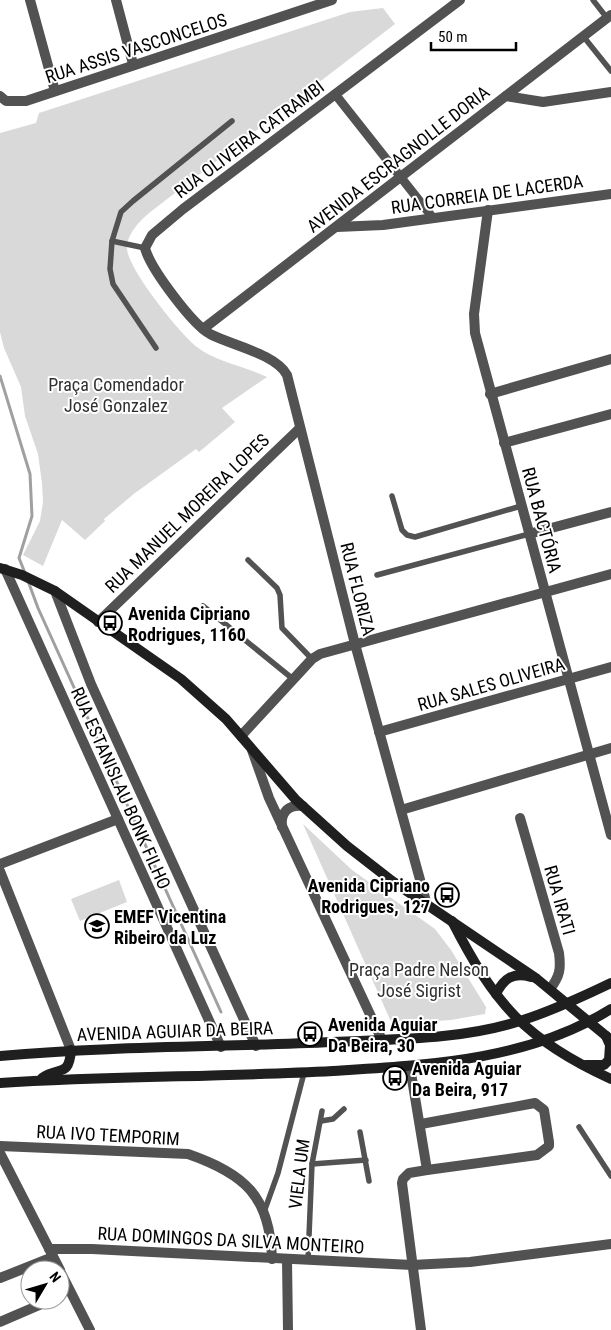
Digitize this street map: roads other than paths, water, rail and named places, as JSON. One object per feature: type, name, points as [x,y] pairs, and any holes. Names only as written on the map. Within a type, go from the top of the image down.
[{"type":"main road","points":[[2,569],[22,575],[55,591],[181,679],[226,718],[303,806],[373,868],[537,979],[590,1021],[608,1038],[610,1046],[609,1060],[604,1065],[581,1065]]},
{"type":"main road","points":[[451,920],[480,973],[519,1021],[541,1041],[581,1065],[611,1079]]},
{"type":"main road","points":[[496,994],[504,980],[509,976],[527,976],[537,979]]},
{"type":"main road","name":"AVENIDA AGUIAR DA BEIRA","points":[[0,1056],[71,1050],[256,1046],[436,1037],[519,1021],[568,1003],[611,983]]},
{"type":"main road","points":[[0,1083],[40,1080],[304,1073],[410,1067],[513,1052],[590,1021],[611,1010]]},
{"type":"main road","points":[[40,1080],[47,1074],[66,1069],[70,1064],[71,1050]]},
{"type":"street","points":[[30,0],[55,91]]},
{"type":"street","points":[[116,0],[133,64]]},
{"type":"street","name":"RUA ASSIS VASCONCELOS","points":[[3,99],[26,101],[330,0]]},
{"type":"street","name":"RUA OLIVEIRA CATRAMBI","points":[[145,248],[152,234],[460,0]]},
{"type":"street","name":"AVENIDA ESCRAGNOLLE DORIA","points":[[203,329],[609,16]]},
{"type":"street","points":[[506,96],[543,102],[611,92]]},
{"type":"street","points":[[335,94],[400,178],[407,182],[433,218]]},
{"type":"street","name":"RUA CORREIA DE LACERDA","points":[[337,227],[433,218],[611,194]]},
{"type":"street","name":"RUA BACTÓRIA","points":[[488,210],[474,314],[479,352],[611,835]]},
{"type":"street","points":[[145,248],[154,269],[203,329]]},
{"type":"street","name":"RUA FLORIZA","points":[[203,329],[277,363],[287,375],[355,644],[427,905]]},
{"type":"street","points":[[490,394],[611,359]]},
{"type":"street","points":[[504,442],[611,414]]},
{"type":"street","name":"RUA MANUEL MOREIRA LOPES","points":[[98,622],[300,428]]},
{"type":"street","points":[[529,534],[611,512]]},
{"type":"street","name":"RUA ESTANISLAU BONK FILHO","points":[[2,569],[221,1047]]},
{"type":"street","points":[[242,736],[312,659],[320,654],[611,574]]},
{"type":"street","name":"RUA ESTANISLAU BONK FILHO","points":[[55,591],[91,684],[256,1046]]},
{"type":"street","name":"RUA SALES OLIVEIRA","points":[[380,732],[611,667]]},
{"type":"street","points":[[401,810],[611,748]]},
{"type":"street","points":[[252,749],[268,798],[382,1040]]},
{"type":"street","points":[[282,828],[281,821],[286,810],[291,807],[303,806]]},
{"type":"street","name":"RUA IRATI","points":[[520,818],[559,953],[560,976],[550,989]]},
{"type":"street","points":[[0,864],[118,819]]},
{"type":"street","points":[[0,871],[71,1050]]},
{"type":"street","points":[[410,1067],[421,1124],[427,1170]]},
{"type":"street","points":[[421,1124],[535,1103],[544,1110],[550,1142],[549,1146],[537,1155],[409,1173],[403,1179],[421,1330]]},
{"type":"street","name":"RUA IVO TEMPORIM","points":[[0,1146],[188,1154],[228,1170],[244,1182],[257,1197],[272,1239],[272,1259]]},
{"type":"street","points":[[0,1153],[55,1260]]},
{"type":"street","name":"RUA DOMINGOS DA SILVA MONTEIRO","points":[[51,1253],[92,1249],[412,1265],[470,1262],[611,1244]]},
{"type":"street","points":[[0,1278],[51,1253]]},
{"type":"street","points":[[287,1260],[288,1330]]},
{"type":"street","points":[[70,1291],[90,1330]]},
{"type":"street","points":[[0,1322],[28,1310]]},
{"type":"lane","points":[[593,0],[609,16]]},
{"type":"lane","points":[[583,36],[611,71]]},
{"type":"lane","points":[[156,348],[113,284],[110,269],[112,241],[117,222],[127,206],[232,121]]},
{"type":"lane","points":[[112,241],[145,248]]},
{"type":"lane","points":[[392,496],[402,530],[407,535],[415,537],[521,506]]},
{"type":"lane","points":[[377,575],[529,534]]},
{"type":"lane","points":[[248,560],[277,588],[280,595],[282,628],[312,659]]},
{"type":"lane","points":[[203,606],[293,680]]},
{"type":"lane","points":[[264,1213],[278,1173],[304,1073]]},
{"type":"lane","name":"VIELA UM","points":[[321,1121],[333,1120],[344,1109]]},
{"type":"lane","name":"VIELA UM","points":[[308,1260],[312,1164],[322,1111]]},
{"type":"lane","points":[[579,1127],[611,1176]]},
{"type":"lane","points":[[360,1132],[369,1182]]},
{"type":"lane","points":[[312,1164],[366,1160]]},
{"type":"waterway","points":[[0,376],[30,474],[32,516],[19,558],[25,573]]},
{"type":"waterway","points":[[28,581],[38,608],[221,1012]]},
{"type":"place","name":"Avenida Cipriano Rodrigues, 1160","points":[[110,623]]},
{"type":"place","name":"Avenida Cipriano Rodrigues, 127","points":[[447,895]]},
{"type":"place","name":"EMEF Vicentina Ribeiro da Luz","points":[[97,926]]},
{"type":"place","name":"Avenida Aguiar Da Beira, 30","points":[[310,1034]]},
{"type":"place","name":"Avenida Aguiar Da Beira, 917","points":[[395,1078]]},
{"type":"park label","name":"Praça Comendador José Gonzalez","points":[[116,394]]},
{"type":"park label","name":"Praça Padre Nelson José Sigrist","points":[[419,980]]}]
